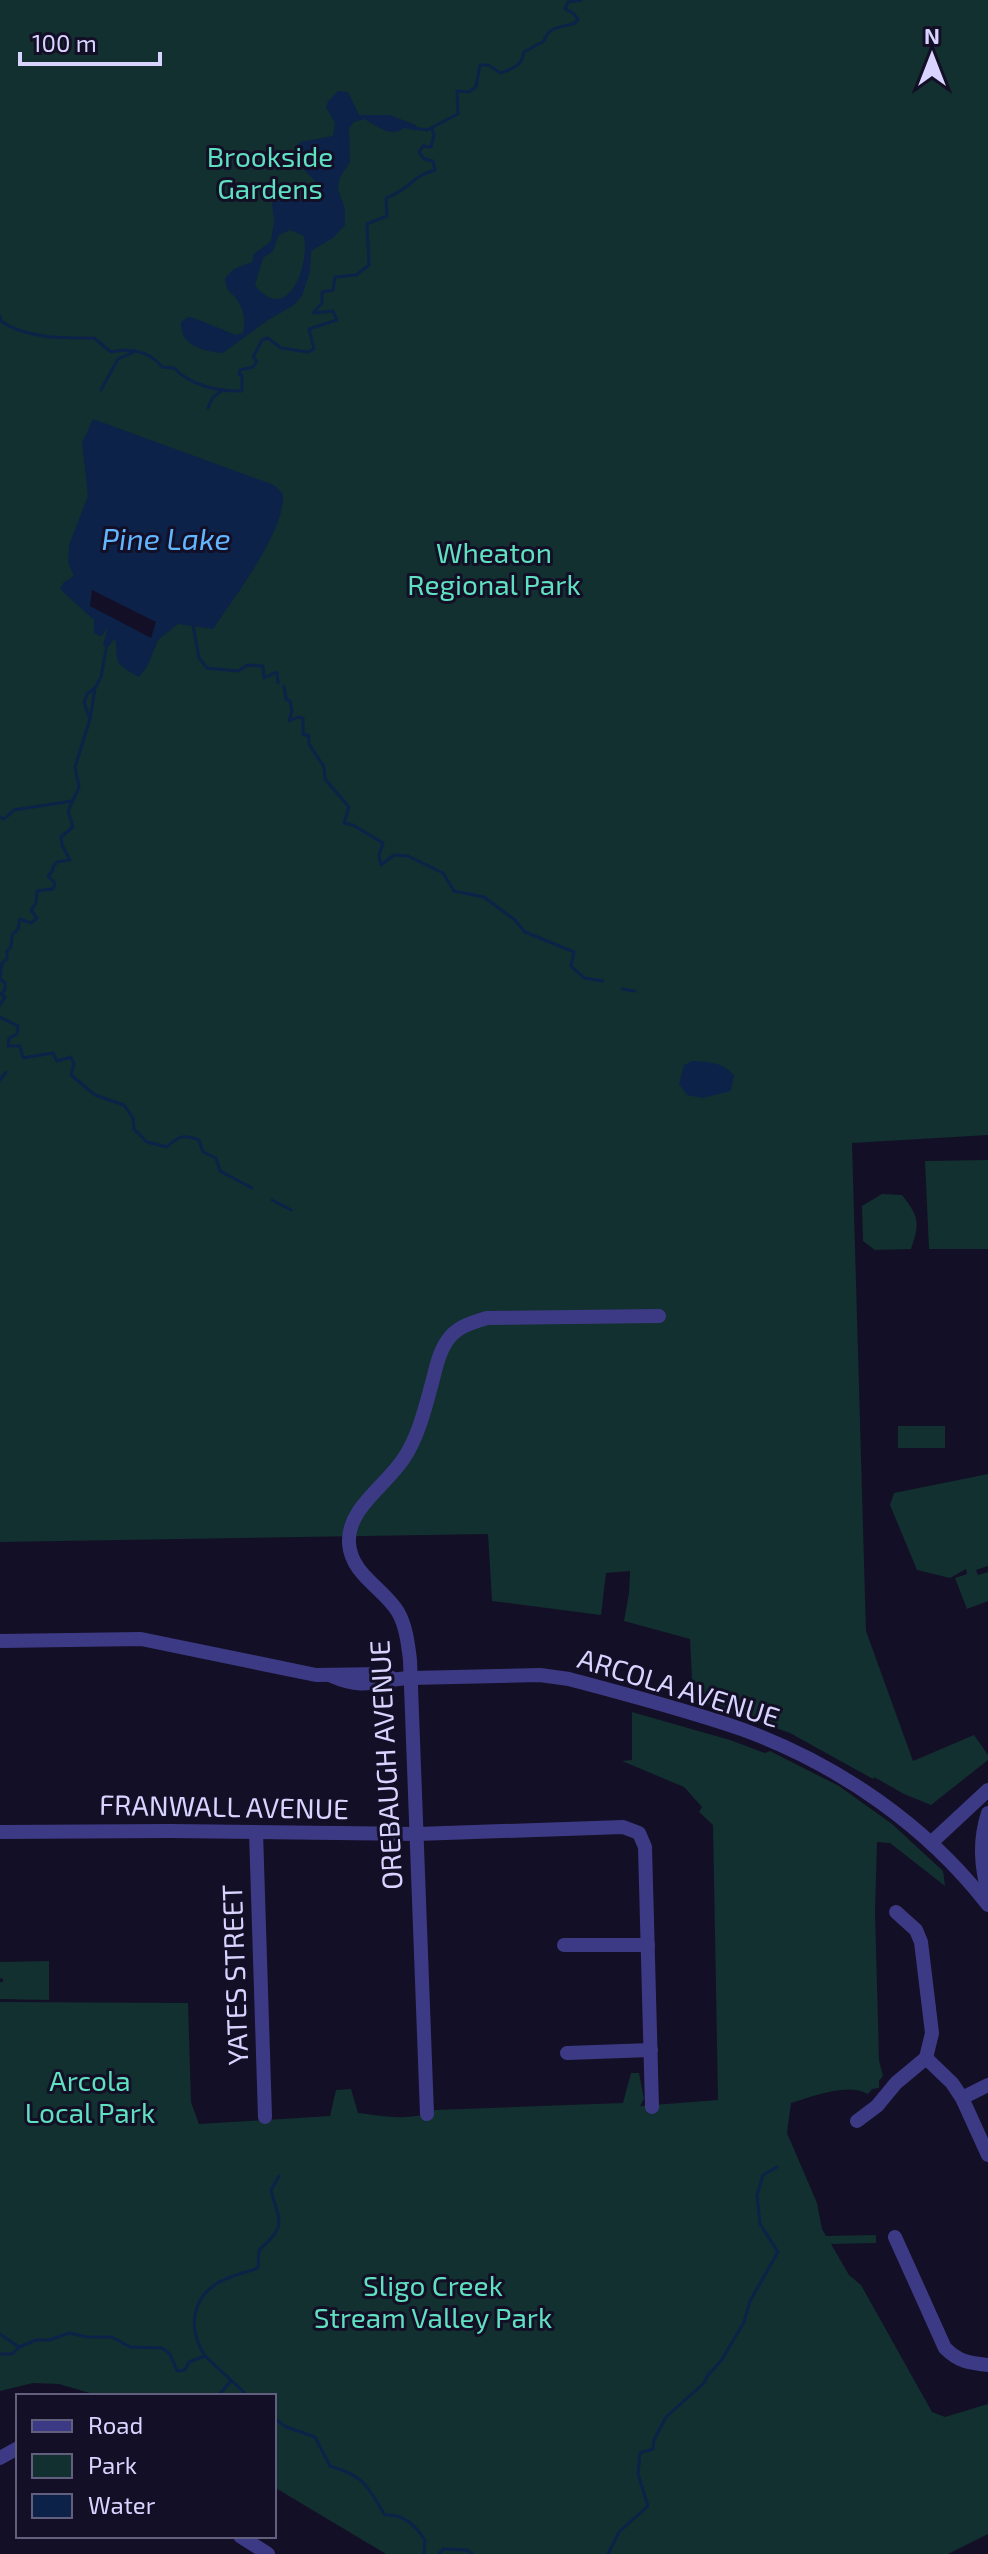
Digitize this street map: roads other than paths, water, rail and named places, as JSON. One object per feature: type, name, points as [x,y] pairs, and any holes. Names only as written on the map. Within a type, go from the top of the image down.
[{"type":"street","name":"OREBAUGH AVENUE","points":[[427,2114],[407,1636],[398,1611],[362,1574],[352,1557],[350,1528],[363,1506],[404,1459],[417,1433],[438,1359],[450,1336],[467,1324],[487,1318],[659,1316]]},
{"type":"street","name":"ARCOLA AVENUE","points":[[0,1641],[141,1639],[316,1675],[385,1674],[393,1679],[540,1675],[569,1679],[706,1718],[793,1751],[854,1785],[932,1842],[988,1905]]},
{"type":"street","points":[[932,1842],[988,1790]]},
{"type":"street","points":[[988,1813],[981,1841],[988,1893]]},
{"type":"street","name":"FRANWALL AVENUE","points":[[0,1832],[417,1834],[623,1827],[639,1833],[645,1847],[648,1945]]},
{"type":"street","name":"YATES STREET","points":[[256,1832],[265,2117]]},
{"type":"street","points":[[857,2121],[877,2106],[896,2083],[926,2058],[932,2033],[921,1942],[916,1930],[896,1912]]},
{"type":"street","points":[[564,1945],[648,1945],[652,2107]]},
{"type":"street","points":[[567,2053],[651,2050]]},
{"type":"street","points":[[926,2058],[952,2083],[962,2098],[988,2155]]},
{"type":"street","points":[[962,2098],[988,2085]]},
{"type":"street","points":[[895,2237],[945,2348],[967,2363],[988,2365]]},
{"type":"street","points":[[243,2538],[268,2554]]},
{"type":"water","points":[[338,91],[348,92],[359,115],[390,115],[416,125],[414,130],[404,128],[394,132],[364,119],[354,122],[349,128],[350,162],[340,177],[338,189],[345,209],[345,225],[333,238],[311,251],[310,272],[302,296],[294,305],[223,353],[194,346],[181,330],[181,322],[188,317],[236,335],[243,333],[242,309],[227,289],[225,278],[234,269],[252,262],[254,254],[271,241],[274,221],[272,204],[308,198],[317,192],[318,184],[298,164],[295,149],[300,142],[333,136],[335,123],[326,107]],"holes":[[[290,230],[304,236],[304,261],[294,287],[287,295],[277,299],[267,296],[255,285],[263,258],[273,251],[279,235]]]},
{"type":"water","name":"Pine Lake","points":[[93,419],[274,485],[283,494],[282,509],[268,544],[213,629],[178,624],[158,640],[148,665],[139,677],[118,662],[115,638],[106,650],[103,644],[108,627],[101,637],[94,633],[94,620],[60,589],[74,576],[68,563],[69,545],[88,496],[82,443]]},
{"type":"water","points":[[692,1061],[725,1067],[734,1075],[731,1091],[703,1098],[687,1095],[679,1084],[684,1065]]},
{"type":"waterway","points":[[414,128],[427,130],[458,114],[457,91],[469,92],[476,87],[480,65],[488,65],[501,73],[516,66],[524,52],[544,41],[549,32],[575,23],[578,19],[565,9],[568,2],[581,0]]},
{"type":"waterway","points":[[0,316],[1,321],[22,331],[46,336],[94,338],[111,352],[125,350],[145,354],[162,367],[174,368],[188,379],[205,386],[242,391],[240,370],[253,367],[257,361],[253,357],[262,340],[268,338],[281,348],[308,352],[314,349],[309,329],[337,320],[333,311],[313,313],[322,303],[322,292],[333,290],[335,277],[356,275],[369,265],[367,224],[387,216],[386,198],[435,170],[433,161],[424,159],[419,152],[423,146],[431,147],[432,128]]},
{"type":"waterway","points":[[101,390],[118,359],[134,352]]},
{"type":"waterway","points":[[208,408],[213,397],[223,390]]},
{"type":"waterway","points":[[193,625],[199,658],[207,668],[238,671],[248,665],[263,666],[264,678],[277,672],[278,683]]},
{"type":"waterway","points":[[0,979],[2,963],[7,959],[12,935],[18,929],[20,919],[31,923],[37,918],[31,910],[36,903],[37,891],[53,889],[55,883],[48,876],[53,867],[57,862],[70,860],[61,837],[73,827],[68,811],[79,787],[75,767],[90,719],[84,703],[87,694],[101,677],[106,650]]},
{"type":"waterway","points":[[284,686],[292,711],[289,721],[303,718],[303,734],[309,736],[309,744],[324,767],[325,779],[349,807],[344,823],[383,843],[379,855],[381,865],[394,855],[408,856],[443,873],[454,891],[484,897],[515,920],[525,932],[574,952],[571,966],[584,978],[603,981]]},
{"type":"waterway","points":[[90,719],[95,688]]},
{"type":"waterway","points":[[0,817],[4,819],[14,810],[72,801]]},
{"type":"waterway","points":[[0,979],[5,983],[1,994],[5,997],[0,1005]]},
{"type":"waterway","points":[[622,989],[635,991]]},
{"type":"waterway","points":[[0,1017],[18,1026],[17,1034],[9,1038],[8,1046],[20,1046],[23,1058],[53,1053],[57,1061],[71,1057],[74,1064],[71,1075],[95,1095],[124,1105],[133,1118],[134,1129],[147,1142],[167,1147],[182,1137],[199,1140],[203,1152],[216,1158],[220,1171],[252,1188]]},
{"type":"waterway","points":[[0,1080],[6,1072]]},
{"type":"waterway","points":[[272,1200],[291,1210]]},
{"type":"waterway","points":[[608,2554],[619,2532],[648,2506],[638,2474],[640,2453],[653,2449],[654,2440],[666,2417],[704,2383],[721,2361],[778,2252],[760,2224],[757,2195],[763,2175],[777,2167]]},
{"type":"waterway","points":[[205,2356],[196,2337],[197,2308],[207,2291],[216,2284],[258,2268],[259,2250],[278,2228],[271,2190],[279,2176]]},
{"type":"waterway","points":[[0,2334],[19,2347],[69,2333],[112,2337],[130,2347],[162,2348],[170,2354],[177,2371],[185,2370],[189,2362],[205,2356],[246,2394]]},
{"type":"waterway","points":[[0,2354],[12,2354],[18,2348]]},
{"type":"waterway","points":[[220,2394],[231,2381]]},
{"type":"waterway","points":[[276,2419],[284,2426],[315,2437],[330,2466],[364,2483],[385,2515],[398,2516],[413,2525],[425,2540],[424,2554]]},
{"type":"waterway","points":[[439,2554],[443,2549],[467,2550],[472,2554]]},
{"type":"park label","name":"Brookside Gardens","points":[[270,172]]},
{"type":"park label","name":"Wheaton Regional Park","points":[[494,568]]},
{"type":"park label","name":"Arcola Local Park","points":[[90,2096]]},
{"type":"park label","name":"Sligo Creek Stream Valley Park","points":[[433,2301]]}]
